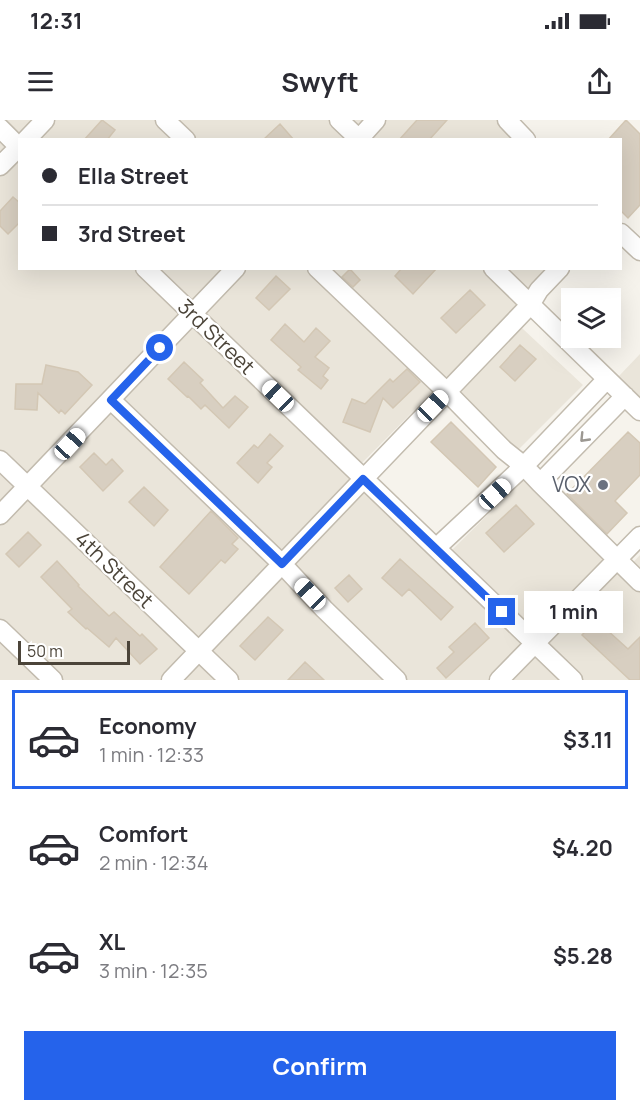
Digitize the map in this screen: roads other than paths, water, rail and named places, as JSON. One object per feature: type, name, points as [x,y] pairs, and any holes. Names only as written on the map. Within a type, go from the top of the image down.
[{"type":"street","points":[[28,138],[45,120]]},
{"type":"street","points":[[165,120],[184,138]]},
{"type":"street","points":[[339,120],[358,138]]},
{"type":"street","points":[[360,138],[376,120]]},
{"type":"street","points":[[507,120],[524,138]]},
{"type":"street","points":[[0,128],[18,143]]},
{"type":"street","points":[[0,166],[18,148]]},
{"type":"street","points":[[622,234],[640,251]]},
{"type":"street","name":"3rd Street","points":[[147,270],[573,680]]},
{"type":"street","points":[[0,515],[234,270]]},
{"type":"street","points":[[319,270],[504,450],[524,466],[640,582]]},
{"type":"street","points":[[495,270],[640,411]]},
{"type":"street","points":[[171,680],[447,392],[530,304],[539,290],[558,270]]},
{"type":"street","points":[[436,549],[524,466],[607,379]]},
{"type":"street","points":[[540,483],[625,396]]},
{"type":"street","points":[[111,400],[282,564],[324,609],[397,680]]},
{"type":"street","name":"4th Street","points":[[0,460],[229,680]]},
{"type":"street","points":[[499,680],[640,536]]},
{"type":"street","points":[[0,629],[53,680]]},
{"type":"place","name":"VOX","points":[[603,485]]}]
